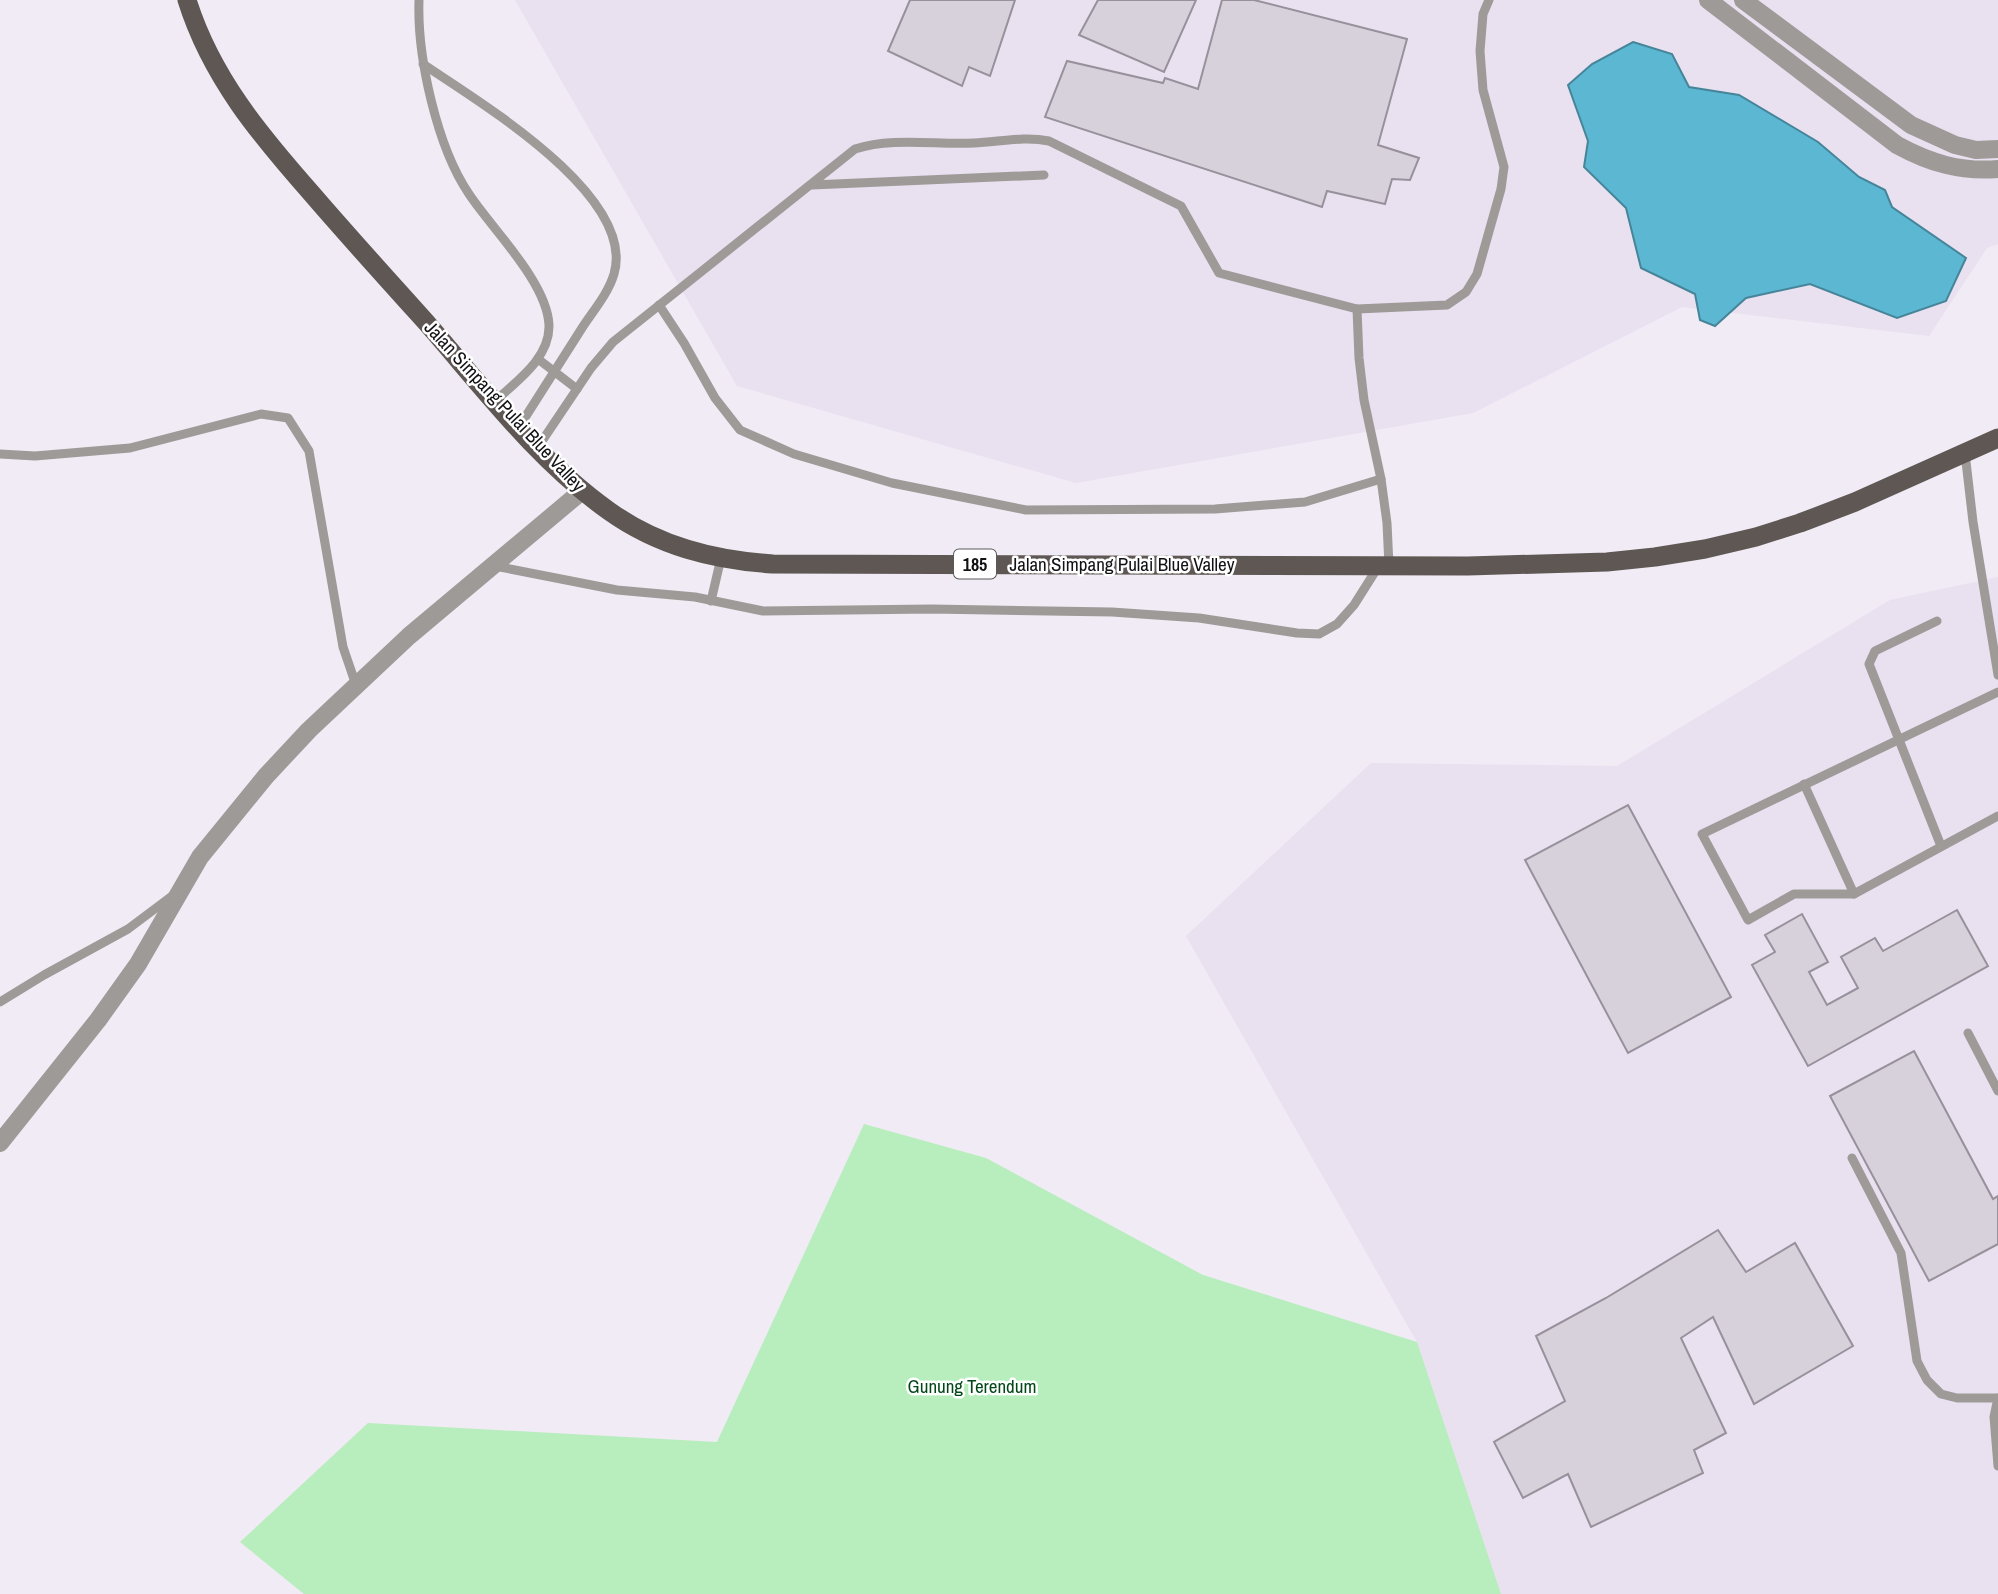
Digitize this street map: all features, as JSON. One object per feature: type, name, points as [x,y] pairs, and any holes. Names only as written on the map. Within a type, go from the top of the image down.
[{"type":"main road","name":"Jalan Simpang Pulai Blue Valley","points":[[187,0],[206,52],[247,117],[334,220],[538,447],[582,491],[638,529],[670,544],[720,558],[786,564],[1384,566],[1607,562],[1705,549],[1756,537],[1855,502],[1998,438]]},
{"type":"street","points":[[1708,0],[1897,145],[1921,158],[1947,167],[1974,171],[1998,169]]},
{"type":"street","points":[[1743,0],[1911,125],[1955,145],[1976,150],[1998,149]]},
{"type":"street","points":[[1974,171],[1976,150]]},
{"type":"street","points":[[0,1143],[50,1083],[130,975],[201,857],[266,776],[409,636],[582,491]]},
{"type":"lane","points":[[419,0],[423,64],[440,127],[468,193],[536,286],[545,306],[549,326],[546,344],[538,359],[495,401]]},
{"type":"lane","points":[[538,447],[613,342],[855,149],[871,144],[972,143],[1034,138],[1049,141],[1181,206],[1219,272],[1357,309],[1447,304],[1466,292],[1477,274],[1501,189],[1504,167],[1483,90],[1480,51],[1483,14],[1489,0]]},
{"type":"lane","points":[[423,64],[550,153],[594,203],[614,242],[617,260],[607,291],[519,427]]},
{"type":"lane","points":[[812,185],[1044,175]]},
{"type":"lane","points":[[659,304],[715,398],[740,430],[794,454],[892,483],[1026,510],[1215,509],[1305,502],[1381,479]]},
{"type":"lane","points":[[493,566],[617,590],[711,601],[764,611],[1112,612],[1199,618],[1319,634],[1338,624],[1384,566],[1387,523],[1381,479],[1364,400],[1357,309]]},
{"type":"lane","points":[[538,359],[577,389]]},
{"type":"lane","points":[[0,454],[35,456],[130,449],[261,414],[288,418],[309,451],[343,647],[356,685]]},
{"type":"lane","points":[[1965,453],[1973,522],[1998,675]]},
{"type":"lane","points":[[711,601],[720,558]]},
{"type":"lane","points":[[1937,621],[1875,651],[1869,664],[1941,846]]},
{"type":"lane","points":[[1998,692],[1702,834],[1748,920],[1794,894],[1854,894],[1998,816]]},
{"type":"lane","points":[[1804,784],[1854,894]]},
{"type":"lane","points":[[0,1002],[128,929],[179,890]]},
{"type":"lane","points":[[1968,1033],[1998,1091]]},
{"type":"lane","points":[[1852,1158],[1901,1253],[1917,1361],[1927,1380],[1941,1394],[1957,1398],[1998,1398],[1994,1417],[1998,1466]]},
{"type":"shaded area","points":[[515,0],[1998,0],[1998,244],[1987,248],[1929,336],[1682,307],[1473,413],[1076,483],[737,386]]},
{"type":"shaded area","points":[[1998,577],[1998,1594],[1501,1594],[1417,1342],[1186,936],[1371,763],[1617,766],[1890,600]]},
{"type":"green space","name":"Gunung Terendum","points":[[864,1124],[986,1158],[1203,1275],[1417,1342],[1501,1594],[304,1594],[240,1542],[368,1423],[717,1442]]},
{"type":"water","points":[[1633,42],[1672,54],[1689,87],[1739,95],[1818,142],[1859,177],[1885,190],[1892,207],[1966,258],[1946,301],[1897,318],[1810,284],[1746,298],[1715,326],[1700,320],[1695,294],[1641,268],[1626,208],[1584,167],[1588,141],[1568,85],[1592,64]]},
{"type":"building","points":[[910,0],[1015,0],[990,76],[969,67],[962,86],[888,51]]},
{"type":"building","points":[[1098,0],[1196,0],[1164,72],[1079,35]]},
{"type":"building","points":[[1222,0],[1254,0],[1407,39],[1378,145],[1419,158],[1410,180],[1392,179],[1385,204],[1327,191],[1322,207],[1045,117],[1067,61],[1163,83],[1165,78],[1198,89]]},
{"type":"building","points":[[1628,805],[1731,997],[1628,1053],[1525,860]]},
{"type":"building","points":[[1957,910],[1988,966],[1808,1066],[1752,965],[1775,952],[1765,935],[1802,914],[1828,962],[1809,972],[1827,1005],[1858,988],[1841,957],[1875,938],[1883,951]]},
{"type":"building","points":[[1914,1051],[1993,1199],[1998,1196],[1998,1244],[1929,1281],[1830,1096]]},
{"type":"building","points":[[1718,1230],[1746,1272],[1795,1243],[1853,1346],[1754,1404],[1713,1317],[1681,1338],[1726,1433],[1694,1450],[1703,1473],[1591,1527],[1568,1474],[1523,1498],[1494,1442],[1565,1401],[1536,1336],[1606,1298]]}]
